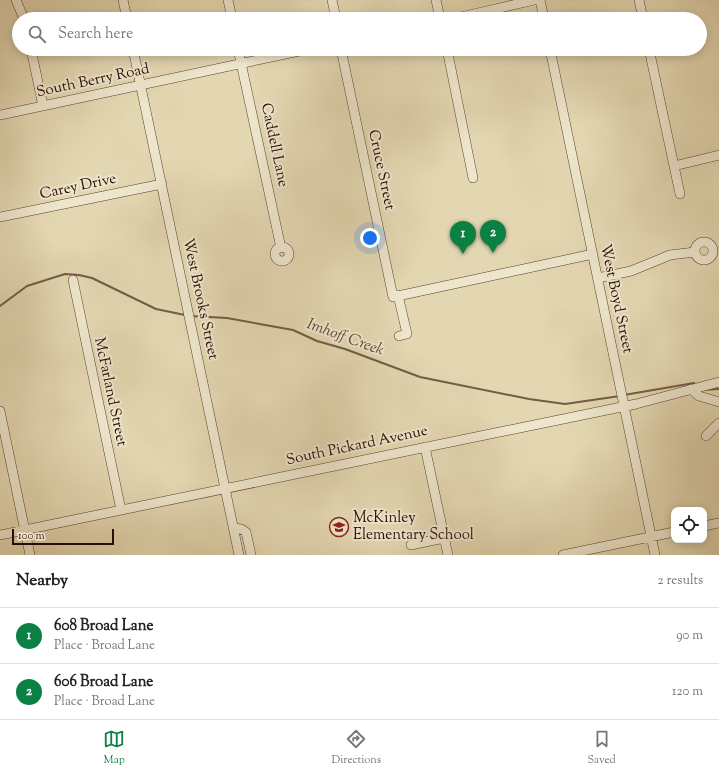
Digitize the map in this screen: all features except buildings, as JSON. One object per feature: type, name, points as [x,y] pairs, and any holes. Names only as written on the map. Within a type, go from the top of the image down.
[{"type":"street","points":[[16,0],[21,12]]},
{"type":"street","points":[[123,0],[126,12]]},
{"type":"street","points":[[228,0],[231,12]]},
{"type":"street","points":[[332,0],[335,12]]},
{"type":"street","points":[[436,0],[439,12]]},
{"type":"street","points":[[482,12],[534,0]]},
{"type":"street","points":[[540,0],[543,12]]},
{"type":"street","points":[[638,0],[641,12]]},
{"type":"street","points":[[32,56],[43,106]]},
{"type":"street","name":"West Brooks Street","points":[[135,56],[225,488],[233,528],[236,554]]},
{"type":"street","name":"Caddell Lane","points":[[240,56],[281,248]]},
{"type":"street","name":"South Berry Road","points":[[0,115],[275,56]]},
{"type":"street","name":"Cruce Street","points":[[343,56],[403,335]]},
{"type":"street","points":[[448,56],[473,178]]},
{"type":"street","name":"West Boyd Street","points":[[551,56],[655,555]]},
{"type":"street","points":[[650,56],[680,194]]},
{"type":"street","points":[[674,166],[719,156]]},
{"type":"street","name":"Carey Drive","points":[[0,217],[162,184]]},
{"type":"street","points":[[598,278],[631,272],[670,255],[695,252]]},
{"type":"street","points":[[395,296],[592,254]]},
{"type":"street","name":"McFarland Street","points":[[73,280],[121,510]]},
{"type":"street","name":"South Pickard Avenue","points":[[0,535],[425,447],[719,382]]},
{"type":"street","points":[[691,389],[699,396],[719,402]]},
{"type":"street","points":[[0,411],[30,555]]},
{"type":"street","points":[[706,436],[719,423]]},
{"type":"street","points":[[425,447],[448,555]]},
{"type":"street","points":[[707,525],[719,523]]},
{"type":"street","points":[[233,528],[241,529],[246,532],[251,555]]},
{"type":"street","points":[[563,555],[671,533]]},
{"type":"street","points":[[411,545],[444,538]]},
{"type":"waterway","name":"Imhoff Creek","points":[[0,306],[27,286],[65,274],[92,278],[156,309],[185,315]]},
{"type":"waterway","name":"Imhoff Creek","points":[[191,316],[227,318],[293,330],[317,341],[345,349],[420,377],[529,399],[565,404],[620,396]]},
{"type":"waterway","name":"Imhoff Creek","points":[[624,395],[694,383]]},
{"type":"waterway","name":"Imhoff Creek","points":[[703,390],[719,389]]},
{"type":"place","name":"606 Broad Lane","points":[[493,253]]},
{"type":"place","name":"608 Broad Lane","points":[[463,254]]},
{"type":"place","name":"McKinley Elementary School","points":[[339,527]]}]
